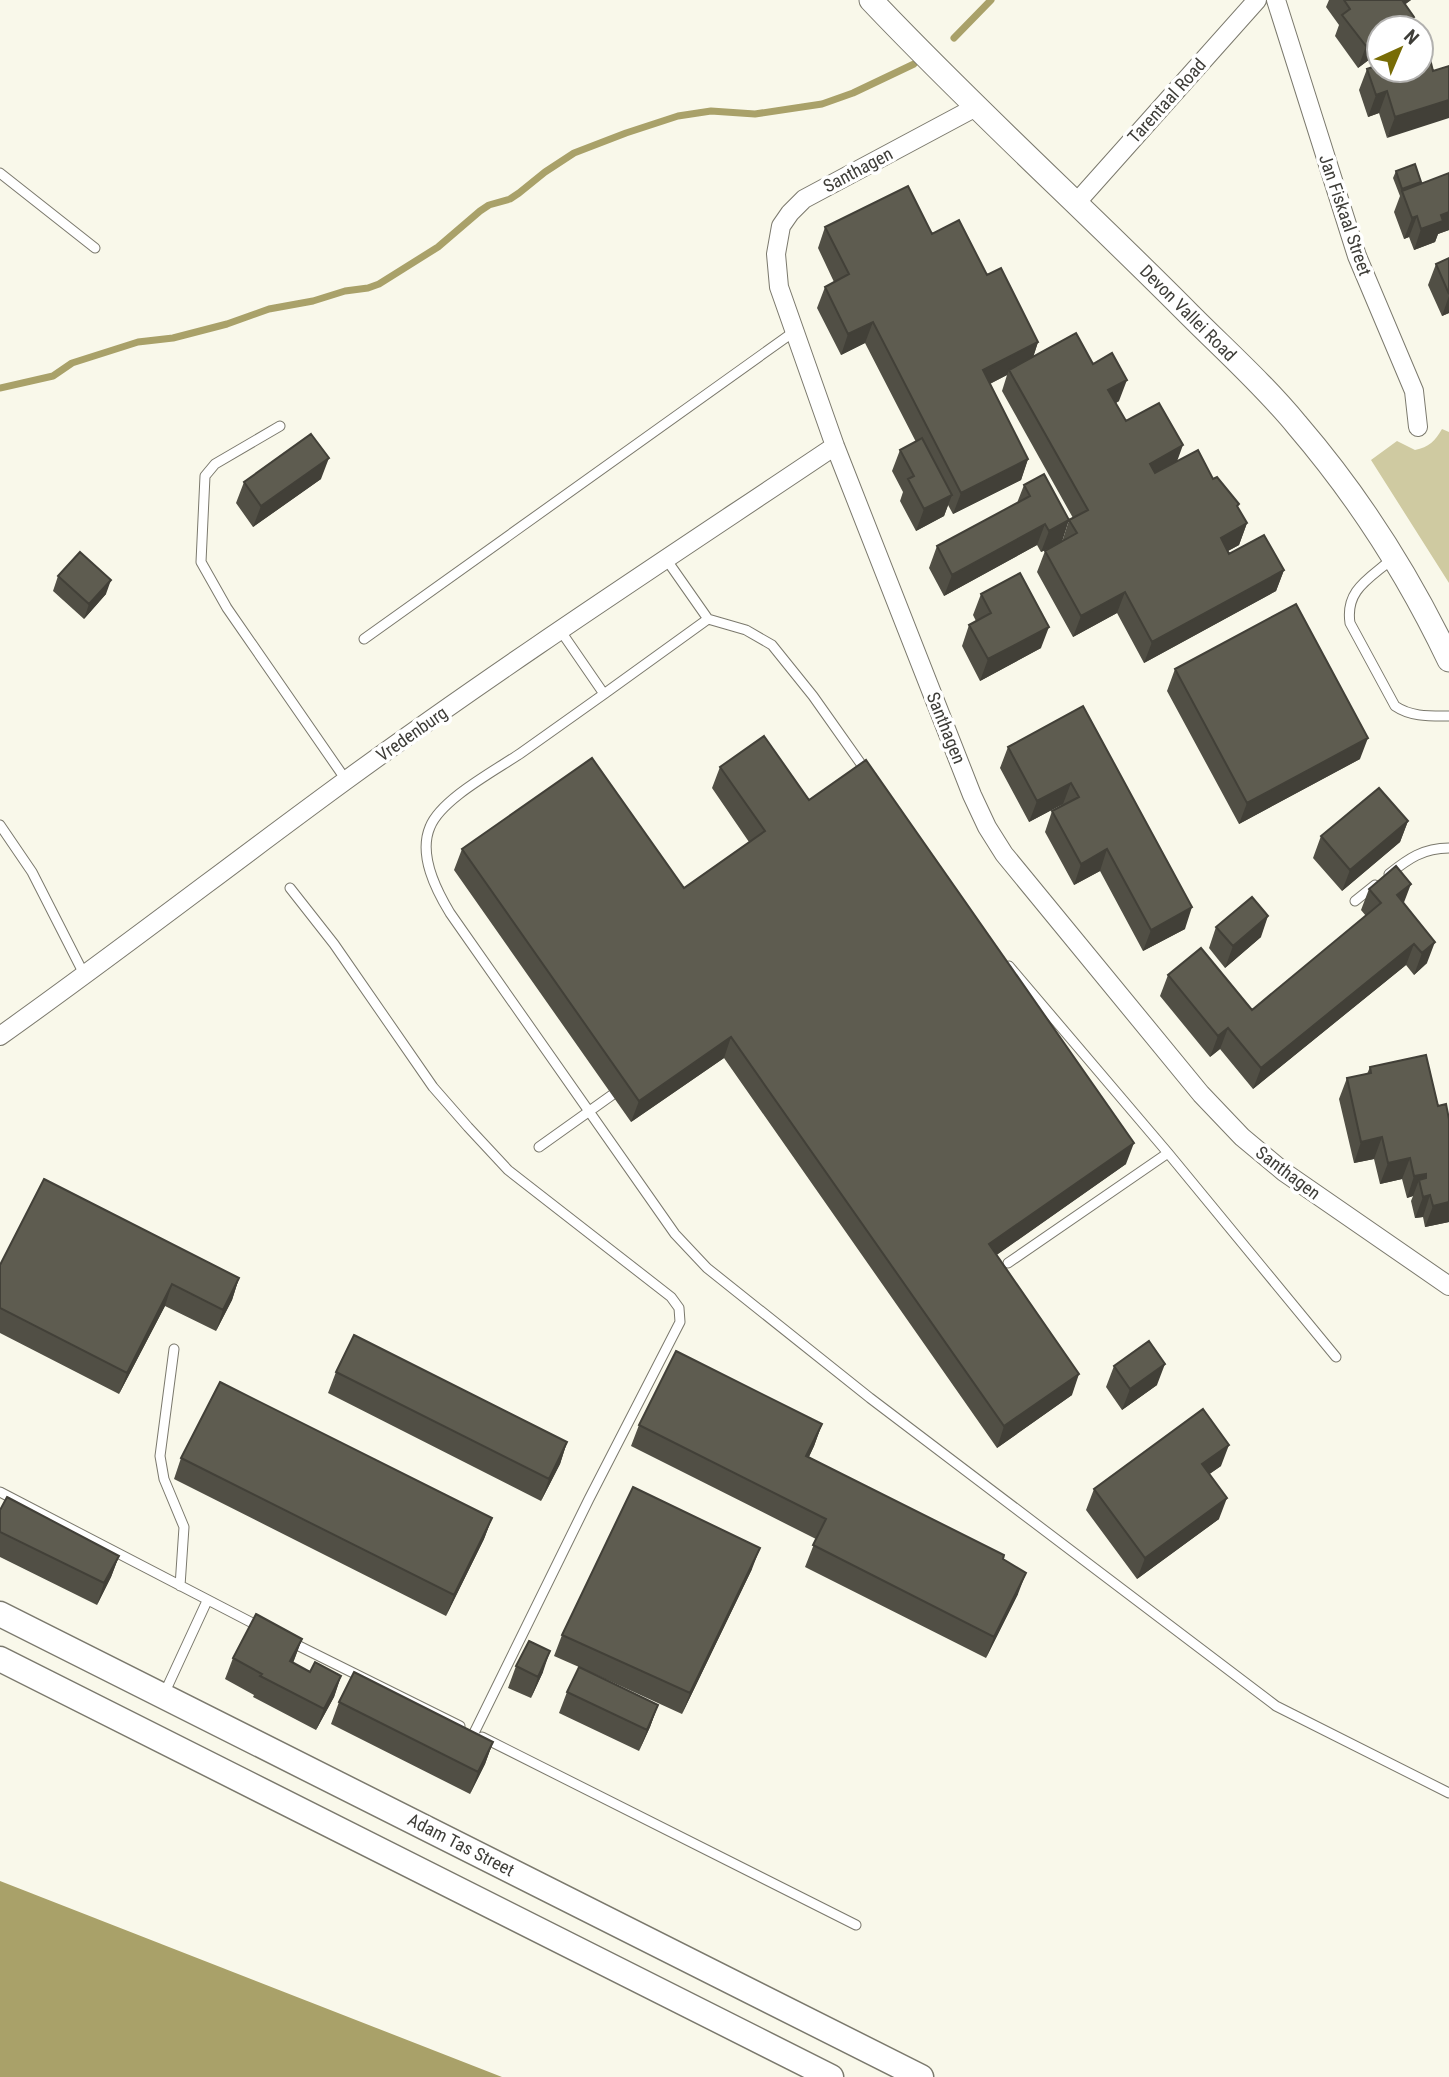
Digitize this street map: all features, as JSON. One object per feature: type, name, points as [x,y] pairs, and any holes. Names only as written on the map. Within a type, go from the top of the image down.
[{"type":"main road","name":"Adam Tas Street","points":[[0,1614],[921,2077]]},
{"type":"main road","points":[[0,1659],[831,2077]]},
{"type":"street","name":"Tarentaal Road","points":[[1077,202],[1257,0]]},
{"type":"street","name":"Jan Fiskaal Street","points":[[1276,0],[1357,256],[1414,391],[1418,427]]},
{"type":"street","name":"Devon Vallei Road","points":[[874,4],[976,107],[1077,202],[1296,423],[1394,557],[1429,618],[1449,660]]},
{"type":"street","name":"Santhagen","points":[[976,107],[804,200],[781,226],[776,275],[835,446],[972,795],[1004,854],[1201,1094],[1242,1137],[1284,1172],[1449,1286]]},
{"type":"street","name":"Vredenburg","points":[[0,1036],[85,976],[346,780],[560,630],[835,446]]},
{"type":"lane","points":[[0,173],[95,248]]},
{"type":"lane","points":[[364,639],[795,331]]},
{"type":"lane","points":[[280,426],[215,464],[205,476],[201,562],[227,608],[346,780]]},
{"type":"lane","points":[[1394,557],[1353,594],[1350,623],[1395,706],[1417,715],[1449,716]]},
{"type":"lane","points":[[666,559],[708,620],[755,634],[772,645],[813,696],[874,783]]},
{"type":"lane","points":[[708,620],[451,801],[430,825],[427,836],[429,864],[443,901],[675,1234],[697,1259],[870,1398],[1276,1706],[1449,1793]]},
{"type":"lane","points":[[560,630],[604,694]]},
{"type":"lane","points":[[0,825],[32,872],[85,976]]},
{"type":"lane","points":[[1355,901],[1412,855],[1424,850],[1449,848]]},
{"type":"lane","points":[[290,888],[334,944],[433,1087],[508,1170],[671,1297],[679,1308],[680,1322],[474,1733]]},
{"type":"lane","points":[[999,953],[1336,1357]]},
{"type":"lane","points":[[539,1147],[612,1096]]},
{"type":"lane","points":[[1008,1263],[1168,1153]]},
{"type":"lane","points":[[174,1349],[160,1456],[164,1479],[184,1527],[180,1586]]},
{"type":"lane","points":[[0,1492],[207,1601],[270,1631]]},
{"type":"lane","points":[[164,1695],[207,1601]]},
{"type":"lane","points":[[282,1637],[856,1925]]},
{"type":"shaded area","points":[[1442,429],[1449,432],[1449,583],[1371,460],[1397,441],[1415,450],[1424,447],[1434,440]]},
{"type":"shaded area","points":[[0,1881],[502,2077],[0,2077]]},
{"type":"building","points":[[1344,0],[1402,0],[1412,14],[1365,14],[1365,45],[1342,15],[1350,9]]},
{"type":"building","points":[[1449,66],[1449,100],[1395,117],[1387,91],[1376,95],[1372,84],[1435,84],[1435,70]]},
{"type":"building","points":[[1415,164],[1421,182],[1402,189],[1396,171]]},
{"type":"building","points":[[1449,173],[1449,212],[1441,215],[1443,221],[1421,229],[1417,216],[1412,218],[1402,191]]},
{"type":"building","points":[[908,186],[932,234],[959,220],[987,275],[1001,268],[1038,342],[983,370],[1028,459],[961,493],[873,322],[848,334],[825,287],[849,274],[825,227]]},
{"type":"building","points":[[1449,258],[1449,294],[1436,264]]},
{"type":"building","points":[[1076,333],[1093,364],[1112,353],[1127,380],[1108,390],[1126,421],[1159,403],[1183,445],[1150,464],[1155,473],[1198,450],[1213,479],[1217,477],[1239,504],[1237,506],[1247,523],[1221,538],[1229,554],[1264,535],[1284,570],[1152,642],[1125,592],[1081,616],[1045,551],[1077,533],[1069,520],[1088,510],[1009,370]]},
{"type":"building","points":[[311,434],[329,458],[261,506],[244,482]]},
{"type":"building","points":[[922,438],[952,495],[924,509],[908,479],[914,476],[900,450]]},
{"type":"building","points":[[1044,474],[1069,520],[1049,531],[1045,524],[952,575],[937,546],[1030,496],[1024,485]]},
{"type":"building","points":[[80,552],[111,580],[89,604],[58,576]]},
{"type":"building","points":[[1020,573],[1049,627],[988,659],[969,625],[991,613],[981,594]]},
{"type":"building","points":[[1296,604],[1368,738],[1247,803],[1175,669]]},
{"type":"building","points":[[1083,706],[1192,907],[1151,930],[1107,849],[1081,864],[1052,811],[1079,797],[1071,783],[1037,801],[1008,747]]},
{"type":"building","points":[[764,736],[809,800],[866,760],[1134,1143],[989,1244],[1079,1374],[1004,1426],[731,1037],[639,1101],[462,849],[592,758],[684,888],[765,831],[720,767]]},
{"type":"building","points":[[1379,788],[1408,821],[1350,870],[1321,836]]},
{"type":"building","points":[[1396,866],[1411,884],[1397,895],[1435,942],[1422,953],[1414,944],[1261,1068],[1228,1028],[1218,1036],[1168,975],[1201,948],[1252,1010],[1381,903],[1369,889]]},
{"type":"building","points":[[1252,897],[1268,916],[1233,946],[1216,927]]},
{"type":"building","points":[[1426,1055],[1438,1106],[1446,1104],[1449,1119],[1449,1202],[1433,1206],[1430,1195],[1423,1197],[1419,1180],[1426,1178],[1426,1174],[1414,1176],[1410,1158],[1388,1163],[1382,1137],[1361,1142],[1347,1078],[1371,1073],[1370,1067]]},
{"type":"building","points":[[44,1179],[239,1278],[223,1310],[172,1284],[127,1373],[0,1308],[0,1265]]},
{"type":"building","points":[[354,1335],[567,1442],[549,1479],[336,1372]]},
{"type":"building","points":[[1149,1341],[1165,1364],[1130,1389],[1114,1366]]},
{"type":"building","points":[[676,1351],[822,1424],[806,1456],[1004,1555],[1003,1559],[1026,1573],[994,1637],[813,1545],[826,1519],[639,1425]]},
{"type":"building","points":[[220,1382],[492,1518],[454,1595],[181,1458]]},
{"type":"building","points":[[1203,1409],[1229,1445],[1202,1464],[1227,1498],[1145,1558],[1094,1489]]},
{"type":"building","points":[[633,1487],[760,1548],[690,1693],[562,1635]]},
{"type":"building","points":[[7,1497],[119,1556],[104,1583],[0,1532],[0,1510]]},
{"type":"building","points":[[256,1614],[302,1639],[290,1661],[310,1672],[315,1662],[341,1676],[324,1709],[260,1676],[262,1674],[233,1658]]},
{"type":"building","points":[[529,1641],[550,1651],[538,1677],[516,1666]]},
{"type":"building","points":[[579,1667],[658,1705],[647,1730],[567,1692]]},
{"type":"building","points":[[354,1672],[493,1742],[478,1772],[339,1702]]},
{"type":"waterway","points":[[954,38],[991,0]]},
{"type":"waterway","points":[[0,388],[53,376],[72,363],[138,342],[173,338],[227,324],[269,309],[379,284],[438,247],[480,211],[489,205],[510,199],[574,153],[626,133],[678,116],[711,111],[755,114],[822,104],[853,93],[914,64]]}]
